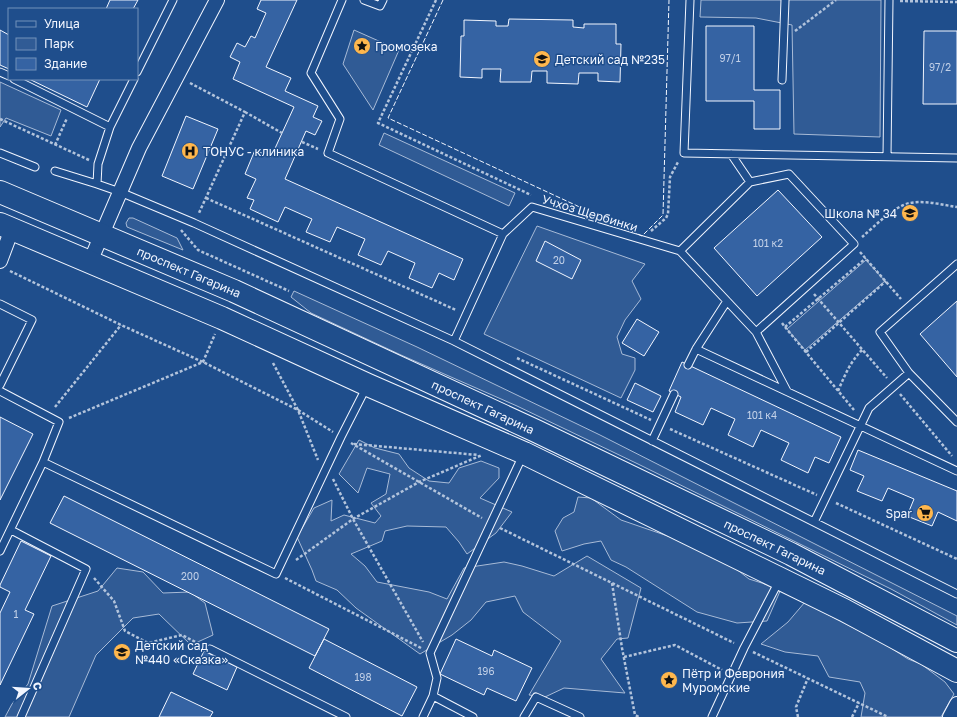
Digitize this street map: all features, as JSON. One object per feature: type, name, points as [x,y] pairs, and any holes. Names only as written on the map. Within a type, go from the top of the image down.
[{"type":"main road","name":"проспект Гагарина","points":[[0,192],[234,291],[536,432],[791,554],[957,641]]},
{"type":"main road","name":"проспект Гагарина","points":[[6,227],[222,318],[368,385],[524,453],[844,610],[957,671]]},
{"type":"street","points":[[90,262],[139,148],[217,0]]},
{"type":"street","points":[[4,265],[6,227]]},
{"type":"street","points":[[950,717],[957,704]]},
{"type":"lane","points":[[138,70],[173,0]]},
{"type":"lane","points":[[342,0],[311,73],[340,120],[328,153],[503,234],[454,341]]},
{"type":"lane","points":[[364,0],[380,6],[383,0]]},
{"type":"lane","points":[[690,0],[684,153],[957,158]]},
{"type":"lane","points":[[782,80],[782,36],[785,0]]},
{"type":"lane","points":[[887,156],[889,0]]},
{"type":"lane","points":[[16,80],[110,128]]},
{"type":"lane","points":[[97,184],[98,164],[110,128],[134,80]]},
{"type":"lane","points":[[0,153],[35,167]]},
{"type":"lane","points":[[731,154],[750,182]]},
{"type":"lane","points":[[55,171],[120,192],[194,222],[454,341],[957,594]]},
{"type":"lane","points":[[756,332],[854,244],[789,174],[750,182],[680,251],[756,332],[787,391]]},
{"type":"lane","name":"Учхоз Щербинки","points":[[503,234],[532,207],[680,251]]},
{"type":"lane","points":[[957,264],[880,332],[909,373],[957,422]]},
{"type":"lane","points":[[688,365],[696,349],[727,301]]},
{"type":"lane","points":[[0,304],[32,320],[0,385]]},
{"type":"lane","points":[[696,349],[957,471]]},
{"type":"lane","points":[[814,522],[869,408],[909,373]]},
{"type":"lane","points":[[42,462],[276,574],[341,437],[368,385]]},
{"type":"lane","points":[[0,391],[59,422],[11,530],[0,551]]},
{"type":"lane","points":[[652,441],[674,394]]},
{"type":"lane","points":[[423,717],[433,696],[437,678],[430,653],[524,453]]},
{"type":"lane","points":[[11,530],[86,569],[21,717]]},
{"type":"lane","points":[[712,717],[744,648],[780,578]]},
{"type":"lane","points":[[210,649],[336,714],[346,717]]},
{"type":"lane","points":[[433,696],[473,717]]},
{"type":"lane","points":[[524,717],[536,697],[580,717]]},
{"type":"path","points":[[436,0],[378,123],[538,198]]},
{"type":"path","points":[[782,36],[787,37],[836,0]]},
{"type":"path","points":[[889,0],[957,2]]},
{"type":"path","points":[[186,81],[282,133]]},
{"type":"path","points":[[55,145],[71,108]]},
{"type":"path","points":[[194,222],[245,112]]},
{"type":"path","points":[[0,119],[98,164]]},
{"type":"path","points":[[302,142],[328,153]]},
{"type":"path","points":[[642,240],[666,218],[668,214],[670,177],[675,166],[684,153]]},
{"type":"path","points":[[206,198],[466,315]]},
{"type":"path","points":[[908,307],[854,244],[902,205],[924,202],[957,207]]},
{"type":"path","points":[[785,327],[866,258]]},
{"type":"path","points":[[4,265],[121,325],[203,362],[298,410],[341,437],[490,523],[888,717]]},
{"type":"path","points":[[806,352],[886,282]]},
{"type":"path","points":[[807,286],[894,386],[942,445],[955,458]]},
{"type":"path","points":[[774,316],[785,327],[856,412],[865,418]]},
{"type":"path","points":[[48,416],[121,325]]},
{"type":"path","points":[[59,422],[203,362],[216,332]]},
{"type":"path","points":[[838,391],[848,367],[855,356],[862,350]]},
{"type":"path","points":[[516,358],[957,559]]},
{"type":"path","points":[[353,444],[481,455],[487,458]]},
{"type":"path","points":[[430,653],[276,574],[353,519],[419,482],[481,455]]},
{"type":"path","points":[[86,569],[114,601],[125,631],[148,643],[182,635],[210,649]]},
{"type":"path","points":[[612,583],[635,715],[639,717]]},
{"type":"path","points":[[624,657],[675,645],[722,670]]},
{"type":"path","points":[[798,717],[796,707],[808,678]]},
{"type":"path","points":[[852,717],[859,703]]},
{"type":"green space","points":[[701,0],[881,0],[880,137],[794,134],[792,25],[756,18],[700,17]]},
{"type":"green space","points":[[354,30],[399,50],[373,110],[343,64]]},
{"type":"green space","points":[[0,82],[61,110],[51,136],[6,118],[0,127]]},
{"type":"green space","points":[[384,133],[515,193],[509,206],[379,145]]},
{"type":"green space","points":[[129,218],[133,218],[177,238],[183,250],[127,227],[126,223]]},
{"type":"green space","points":[[537,226],[645,264],[632,281],[641,299],[625,320],[617,337],[622,354],[635,358],[635,370],[621,398],[484,334]]},
{"type":"green space","points":[[866,260],[885,281],[805,350],[787,329]]},
{"type":"green space","points":[[294,291],[417,347],[600,435],[957,616],[957,625],[891,589],[638,464],[517,406],[401,355],[311,313],[291,297]]},
{"type":"green space","points":[[359,440],[375,448],[399,454],[409,468],[429,481],[449,483],[459,468],[481,461],[499,468],[499,478],[480,498],[512,512],[496,533],[467,554],[446,527],[407,526],[385,531],[382,541],[351,554],[365,566],[377,582],[429,592],[447,599],[464,568],[504,562],[554,576],[587,556],[641,588],[628,638],[617,639],[601,659],[625,693],[564,688],[545,697],[529,695],[561,641],[523,612],[515,596],[486,602],[471,620],[452,635],[420,654],[356,608],[337,590],[316,581],[297,537],[314,508],[332,500],[331,521],[344,515],[375,523],[381,516],[371,503],[386,494],[390,474],[367,468],[358,493],[339,474]]},
{"type":"green space","points":[[578,497],[591,498],[621,520],[691,544],[726,561],[749,579],[781,589],[767,621],[737,623],[697,612],[626,567],[611,560],[601,541],[584,544],[562,551],[555,531],[563,518],[574,512]]},
{"type":"green space","points":[[117,568],[143,572],[163,593],[190,592],[205,603],[213,635],[191,645],[159,614],[133,618],[96,655],[69,717],[5,717],[12,704],[28,684],[52,606],[98,591]]},
{"type":"green space","points":[[805,602],[880,641],[908,659],[921,664],[945,682],[954,694],[941,717],[861,717],[865,693],[860,682],[829,677],[818,656],[785,652],[761,644],[788,622]]},
{"type":"building","points":[[110,0],[138,0],[134,8],[106,8]]},
{"type":"building","points":[[261,0],[297,0],[266,67],[291,78],[285,91],[318,106],[313,117],[322,121],[315,135],[306,131],[285,179],[463,259],[454,280],[439,273],[432,288],[409,278],[415,263],[388,251],[381,265],[358,255],[365,239],[337,227],[330,242],[306,232],[312,219],[285,207],[278,222],[250,209],[254,200],[247,198],[256,179],[245,174],[255,150],[271,157],[294,107],[233,79],[240,62],[230,57],[237,43],[245,47],[251,36],[255,38],[266,13],[257,9]]},
{"type":"building","points":[[509,19],[573,20],[573,27],[584,28],[584,24],[616,24],[616,44],[621,44],[620,82],[598,81],[598,73],[579,73],[578,84],[547,83],[547,71],[532,71],[531,82],[500,82],[501,69],[482,69],[482,78],[460,77],[461,36],[464,36],[464,20],[496,21],[496,26],[508,26]]},
{"type":"building","points":[[706,26],[754,26],[754,90],[780,90],[780,129],[754,129],[754,101],[706,101]]},
{"type":"building","points":[[0,30],[8,34],[8,69],[0,65]]},
{"type":"building","points":[[924,31],[957,31],[957,104],[923,104]]},
{"type":"building","points":[[31,80],[100,80],[87,107]]},
{"type":"building","points":[[186,116],[218,129],[193,189],[162,176]]},
{"type":"building","points":[[778,190],[822,237],[757,296],[714,248]]},
{"type":"building","points":[[545,241],[581,260],[572,279],[536,261]]},
{"type":"building","points":[[957,301],[957,377],[920,334]]},
{"type":"building","points":[[637,319],[659,332],[644,356],[622,343]]},
{"type":"building","points":[[682,362],[841,437],[829,463],[815,457],[808,473],[781,460],[789,443],[761,430],[753,447],[728,435],[735,419],[711,408],[703,425],[675,412],[681,397],[669,391]]},
{"type":"building","points":[[635,383],[661,396],[653,412],[627,400]]},
{"type":"building","points":[[0,417],[33,434],[0,500]]},
{"type":"building","points":[[858,450],[957,491],[957,521],[938,512],[932,526],[907,516],[914,499],[888,488],[882,501],[857,491],[864,476],[850,470]]},
{"type":"building","points":[[64,496],[329,629],[315,656],[50,523]]},
{"type":"building","points":[[21,541],[51,556],[25,610],[34,614],[0,685],[0,613],[10,592],[0,587],[0,585]]},
{"type":"building","points":[[324,639],[417,687],[402,716],[309,668]]},
{"type":"building","points":[[456,639],[492,656],[494,650],[532,668],[516,701],[487,688],[484,695],[440,674]]},
{"type":"building","points":[[204,651],[237,667],[227,690],[193,674]]},
{"type":"building","points":[[171,692],[213,712],[210,717],[159,717]]},
{"type":"fence","points":[[443,0],[388,118],[642,236],[663,215],[669,0]]},
{"type":"place","name":"Громозека","points":[[362,46]]},
{"type":"place","name":"Детский сад №235","points":[[542,59]]},
{"type":"place","name":"ТОНУС - клиника","points":[[190,151]]},
{"type":"place","name":"Школа № 34","points":[[910,213]]},
{"type":"place","name":"Spar","points":[[925,513]]},
{"type":"place","name":"Детский сад №440 «Сказка»","points":[[122,652]]},
{"type":"place","name":"Пётр и Феврония Муромские","points":[[669,680]]}]
